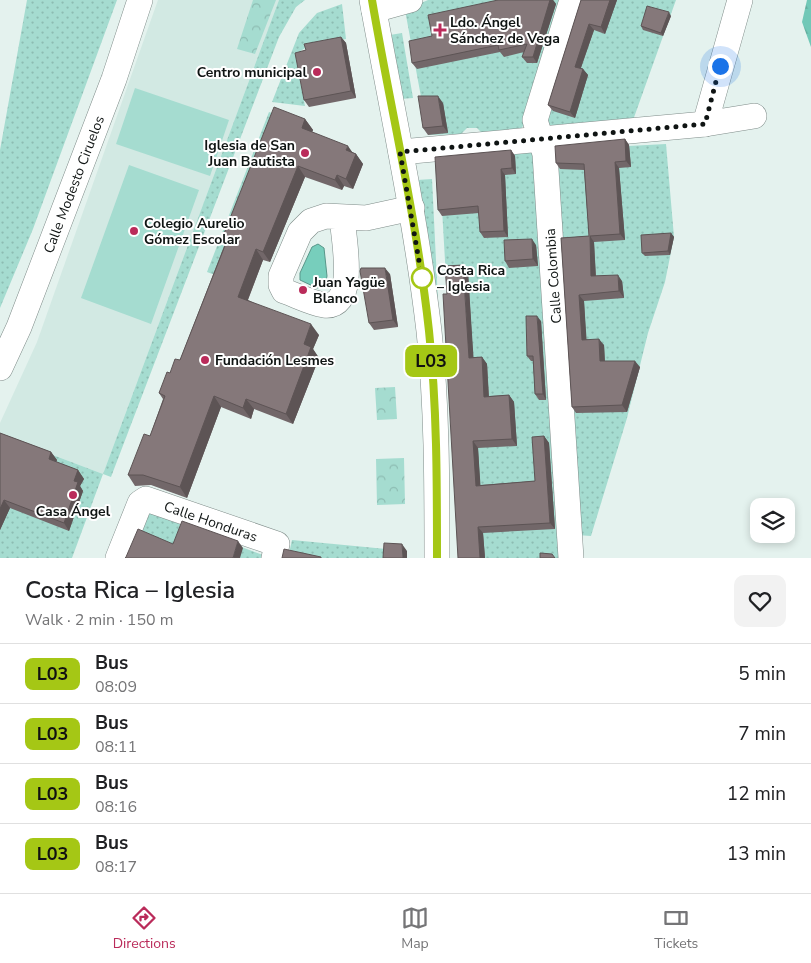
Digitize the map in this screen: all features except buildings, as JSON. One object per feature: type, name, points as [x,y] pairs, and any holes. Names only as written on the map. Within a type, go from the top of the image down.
[{"type":"street","name":"Calle Modesto Ciruelos","points":[[0,368],[19,327],[107,98],[140,0]]},
{"type":"street","points":[[410,0],[373,5],[412,208],[429,334],[437,471],[437,558]]},
{"type":"street","name":"Calle Colombia","points":[[570,558],[545,154],[535,120],[572,0]]},
{"type":"street","points":[[705,124],[740,0]]},
{"type":"street","points":[[400,152],[705,124],[754,116]]},
{"type":"street","points":[[342,217],[366,218],[412,208]]},
{"type":"street","name":"Calle Honduras","points":[[118,558],[144,499],[276,551]]},
{"type":"shaded area","name":"Colegio Aurelio Gómez Escolar","points":[[158,0],[279,0],[103,474],[0,435],[0,423],[37,342]]},
{"type":"shaded area","points":[[318,244],[324,248],[327,276],[325,286],[317,288],[300,280],[300,273],[312,247]]},
{"type":"green space","points":[[27,0],[117,0],[33,229],[0,308],[0,150]]},
{"type":"green space","points":[[253,0],[276,0],[255,54],[237,49]]},
{"type":"green space","points":[[279,0],[305,0],[296,7],[279,37],[111,477],[103,474]]},
{"type":"green space","points":[[428,0],[566,0],[526,122],[519,131],[483,134],[477,128],[467,128],[461,134],[428,135],[405,10]]},
{"type":"green space","points":[[579,0],[676,0],[632,123],[552,129],[543,115]]},
{"type":"green space","points":[[807,0],[811,0],[811,47],[802,22]]},
{"type":"green space","points":[[342,4],[346,39],[310,46],[303,49],[296,59],[305,106],[272,102],[299,33],[317,13]]},
{"type":"green space","points":[[402,33],[413,98],[401,99],[390,35]]},
{"type":"green space","points":[[135,88],[229,120],[210,176],[116,144]]},
{"type":"green space","points":[[269,112],[277,115],[215,275],[207,272]]},
{"type":"green space","points":[[666,144],[674,237],[665,282],[648,333],[627,418],[591,536],[577,535],[553,150]]},
{"type":"green space","points":[[536,151],[560,558],[462,558],[439,156]]},
{"type":"green space","points":[[129,165],[199,190],[151,324],[81,298]]},
{"type":"green space","points":[[432,179],[438,301],[417,180]]},
{"type":"green space","points":[[395,387],[397,419],[377,420],[375,388]]},
{"type":"green space","points":[[0,435],[103,474],[72,558],[0,558]]},
{"type":"green space","points":[[404,458],[405,504],[377,505],[376,459]]},
{"type":"green space","points":[[145,513],[151,513],[263,555],[262,558],[127,558]]},
{"type":"green space","points":[[292,540],[407,551],[407,558],[288,558]]},
{"type":"bus line","name":"L03","points":[[372,0],[412,208],[429,334],[437,471],[437,558]]},
{"type":"place","name":"Ldo. Ángel Sánchez de Vega","points":[[440,30]]},
{"type":"place","name":"Centro municipal","points":[[317,72]]},
{"type":"place","name":"Iglesia de San Juan Bautista","points":[[305,153]]},
{"type":"place","name":"Colegio Aurelio Gómez Escolar","points":[[134,231]]},
{"type":"place","name":"Costa Rica – Iglesia","points":[[422,278]]},
{"type":"place","name":"Juan Yagüe Blanco","points":[[303,290]]},
{"type":"place","name":"Fundación Lesmes","points":[[205,360]]},
{"type":"place","name":"Casa Ángel","points":[[73,495]]},
{"type":"route","points":[[422,278],[412,208],[400,152],[705,124],[720,66]]}]
